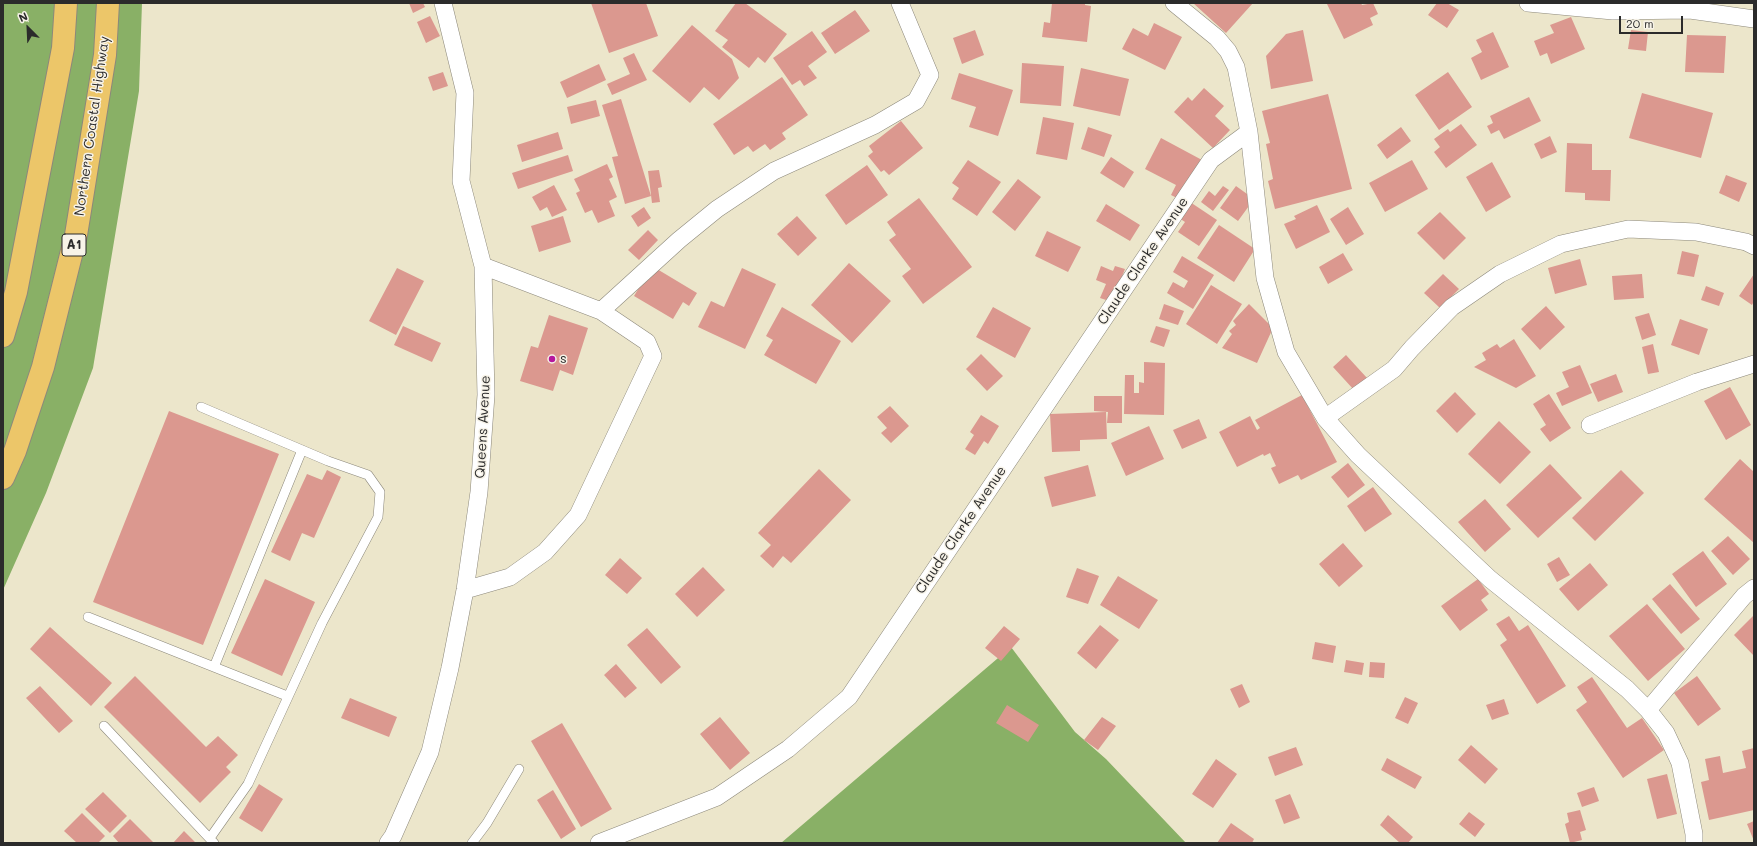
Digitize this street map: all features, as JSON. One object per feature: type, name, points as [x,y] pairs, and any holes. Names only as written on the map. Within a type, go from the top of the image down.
[{"type":"highway","points":[[3,336],[16,292],[62,56],[66,3]]},
{"type":"highway","name":"Northern Coastal Highway","points":[[3,478],[15,451],[43,367],[76,235],[105,55],[108,3]]},
{"type":"street","name":"Queens Avenue","points":[[388,843],[393,836],[430,752],[450,668],[466,590],[479,492],[486,395],[483,266],[461,181],[465,93],[443,3]]},
{"type":"street","points":[[601,311],[679,240],[717,209],[774,171],[874,125],[916,101],[930,75],[900,3]]},
{"type":"street","points":[[1174,3],[1217,38],[1228,51],[1236,67],[1249,132],[1265,278],[1286,352],[1324,418],[1358,455],[1490,579],[1627,689],[1648,710],[1666,733],[1680,763],[1694,834],[1694,843]]},
{"type":"street","points":[[1528,3],[1613,11],[1690,10],[1754,19]]},
{"type":"street","name":"Claude Clarke Avenue","points":[[599,843],[717,797],[788,749],[849,697],[1211,160],[1249,132]]},
{"type":"street","points":[[1324,418],[1394,369],[1412,348],[1452,307],[1500,274],[1561,244],[1628,229],[1696,232],[1746,242],[1754,246]]},
{"type":"street","points":[[466,590],[510,577],[545,552],[578,515],[653,356],[647,342],[601,311],[483,266]]},
{"type":"street","points":[[1590,424],[1697,382],[1754,364]]},
{"type":"street","points":[[1648,710],[1744,596],[1754,588]]},
{"type":"lane","points":[[104,726],[212,840],[248,784],[322,622],[378,517],[380,492],[368,475],[328,461],[201,407]]},
{"type":"lane","points":[[214,667],[302,450]]},
{"type":"lane","points":[[88,617],[287,696]]},
{"type":"lane","points":[[472,843],[487,823],[519,769]]},
{"type":"green space","points":[[3,3],[142,3],[139,91],[93,368],[46,493],[3,590]]},
{"type":"green space","points":[[1011,647],[1075,732],[1106,759],[1186,843],[781,843]]},
{"type":"building","points":[[409,3],[423,3],[425,7],[413,13]]},
{"type":"building","points":[[591,3],[646,3],[658,36],[609,53]]},
{"type":"building","points":[[736,3],[745,3],[787,34],[765,63],[758,57],[749,68],[722,47],[728,40],[715,31]]},
{"type":"building","points":[[1052,3],[1085,3],[1085,5],[1091,6],[1087,42],[1042,37],[1044,22],[1050,23]]},
{"type":"building","points":[[1193,3],[1253,3],[1226,33]]},
{"type":"building","points":[[1361,3],[1362,5],[1373,3],[1378,14],[1370,18],[1373,25],[1344,39],[1327,4]]},
{"type":"building","points":[[1437,3],[1447,3],[1459,10],[1447,28],[1428,15]]},
{"type":"building","points":[[855,10],[870,31],[835,54],[821,33]]},
{"type":"building","points":[[430,16],[440,36],[426,43],[417,22]]},
{"type":"building","points":[[1571,17],[1585,49],[1551,64],[1547,53],[1540,56],[1534,41],[1554,33],[1550,25]]},
{"type":"building","points":[[1154,23],[1182,37],[1165,70],[1122,49],[1133,28],[1148,36]]},
{"type":"building","points":[[692,25],[732,59],[739,78],[719,100],[704,87],[690,103],[652,71]]},
{"type":"building","points":[[975,30],[984,55],[962,64],[953,38]]},
{"type":"building","points":[[1303,30],[1313,81],[1271,89],[1266,56],[1286,34]]},
{"type":"building","points":[[1631,30],[1648,32],[1646,51],[1628,49]]},
{"type":"building","points":[[812,31],[827,52],[808,66],[817,78],[804,86],[800,80],[792,85],[773,58]]},
{"type":"building","points":[[1493,32],[1509,67],[1481,80],[1471,58],[1482,52],[1476,40]]},
{"type":"building","points":[[1687,35],[1726,36],[1724,73],[1685,72]]},
{"type":"building","points":[[634,53],[647,80],[612,95],[607,84],[630,74],[623,58]]},
{"type":"building","points":[[1022,63],[1064,66],[1061,106],[1020,103]]},
{"type":"building","points":[[599,64],[606,80],[567,98],[560,82]]},
{"type":"building","points":[[1081,68],[1129,79],[1120,116],[1073,106]]},
{"type":"building","points":[[443,72],[448,86],[433,91],[428,77]]},
{"type":"building","points":[[1448,72],[1472,107],[1439,130],[1415,95]]},
{"type":"building","points":[[959,73],[1013,90],[998,136],[969,127],[976,107],[951,99]]},
{"type":"building","points":[[782,77],[808,115],[782,133],[786,139],[770,150],[765,144],[753,152],[748,146],[734,155],[713,124]]},
{"type":"building","points":[[1204,88],[1224,106],[1215,116],[1230,130],[1213,148],[1174,112],[1188,97],[1192,101]]},
{"type":"building","points":[[1642,93],[1713,113],[1701,158],[1629,138]]},
{"type":"building","points":[[1328,94],[1352,189],[1275,209],[1268,181],[1273,179],[1266,144],[1270,143],[1262,111]]},
{"type":"building","points":[[1529,97],[1541,121],[1504,139],[1499,130],[1491,134],[1487,126],[1493,123],[1490,116]]},
{"type":"building","points":[[621,99],[651,196],[625,204],[612,157],[618,156],[602,105]]},
{"type":"building","points":[[596,100],[600,116],[571,124],[567,107]]},
{"type":"building","points":[[1043,117],[1074,123],[1067,160],[1036,154]]},
{"type":"building","points":[[901,121],[923,148],[889,175],[884,170],[881,172],[868,156],[873,152],[869,146]]},
{"type":"building","points":[[1461,124],[1477,145],[1446,168],[1434,152],[1440,147],[1434,139],[1448,129],[1450,132]]},
{"type":"building","points":[[1088,127],[1112,135],[1104,157],[1081,149]]},
{"type":"building","points":[[1401,127],[1411,141],[1387,159],[1377,145]]},
{"type":"building","points":[[558,132],[563,149],[522,162],[517,145]]},
{"type":"building","points":[[1550,136],[1557,152],[1541,159],[1534,144]]},
{"type":"building","points":[[1161,138],[1202,160],[1181,200],[1171,195],[1176,185],[1145,169]]},
{"type":"building","points":[[1567,143],[1592,144],[1592,170],[1611,170],[1610,201],[1585,200],[1585,193],[1565,192]]},
{"type":"building","points":[[568,155],[573,171],[518,189],[512,173]]},
{"type":"building","points":[[1111,157],[1134,172],[1124,188],[1100,173]]},
{"type":"building","points":[[968,160],[1001,182],[977,216],[952,199],[959,188],[952,183]]},
{"type":"building","points":[[1412,160],[1428,189],[1385,212],[1369,183]]},
{"type":"building","points":[[1492,162],[1511,197],[1486,212],[1466,177]]},
{"type":"building","points":[[607,164],[613,177],[609,179],[617,197],[609,201],[615,216],[598,223],[592,210],[585,213],[576,193],[580,191],[574,179]]},
{"type":"building","points":[[867,165],[888,195],[846,225],[825,195]]},
{"type":"building","points":[[659,170],[662,187],[658,188],[660,202],[652,203],[648,171]]},
{"type":"building","points":[[1726,175],[1747,183],[1739,202],[1719,193]]},
{"type":"building","points":[[1018,179],[1041,197],[1015,231],[992,212]]},
{"type":"building","points":[[554,185],[567,210],[552,217],[547,207],[540,211],[532,197]]},
{"type":"building","points":[[1223,186],[1229,190],[1213,211],[1201,202],[1209,191],[1215,196]]},
{"type":"building","points":[[1236,186],[1254,199],[1238,221],[1220,208]]},
{"type":"building","points":[[919,198],[972,267],[923,304],[902,276],[911,269],[889,240],[896,235],[887,222]]},
{"type":"building","points":[[1190,202],[1217,220],[1199,246],[1178,232],[1185,222],[1179,218]]},
{"type":"building","points":[[1106,204],[1140,225],[1130,241],[1096,221]]},
{"type":"building","points":[[1317,205],[1330,232],[1296,249],[1284,224],[1296,219],[1294,216]]},
{"type":"building","points":[[644,207],[651,218],[638,227],[631,216]]},
{"type":"building","points":[[1348,207],[1364,234],[1346,245],[1330,219]]},
{"type":"building","points":[[1440,212],[1466,238],[1444,260],[1417,233]]},
{"type":"building","points":[[563,216],[571,242],[539,252],[531,226]]},
{"type":"building","points":[[797,216],[817,238],[798,256],[777,234]]},
{"type":"building","points":[[1219,225],[1255,249],[1234,282],[1197,258]]},
{"type":"building","points":[[648,230],[658,240],[639,260],[628,250]]},
{"type":"building","points":[[1047,231],[1081,247],[1068,272],[1035,256]]},
{"type":"building","points":[[1682,251],[1699,255],[1694,277],[1677,274]]},
{"type":"building","points":[[1343,253],[1353,270],[1328,284],[1319,267]]},
{"type":"building","points":[[1182,256],[1214,275],[1193,309],[1167,293],[1173,282],[1184,288],[1188,281],[1173,272]]},
{"type":"building","points":[[1580,259],[1587,285],[1555,294],[1548,268]]},
{"type":"building","points":[[849,263],[891,301],[852,343],[811,305]]},
{"type":"building","points":[[652,266],[697,293],[689,306],[683,302],[673,319],[634,296]]},
{"type":"building","points":[[1101,266],[1113,271],[1115,266],[1125,269],[1112,302],[1100,298],[1106,284],[1096,280]]},
{"type":"building","points":[[397,268],[424,281],[396,335],[369,321]]},
{"type":"building","points":[[742,268],[776,284],[745,349],[698,327],[711,301],[724,307]]},
{"type":"building","points":[[1443,274],[1459,289],[1440,308],[1424,293]]},
{"type":"building","points":[[1642,274],[1644,298],[1614,300],[1612,276]]},
{"type":"building","points":[[1754,274],[1754,301],[1752,305],[1739,296]]},
{"type":"building","points":[[1211,285],[1242,304],[1217,344],[1186,324]]},
{"type":"building","points":[[1706,286],[1724,293],[1719,306],[1701,300]]},
{"type":"building","points":[[1164,304],[1184,311],[1178,325],[1159,319]]},
{"type":"building","points":[[1249,304],[1273,328],[1257,363],[1222,348],[1232,334],[1229,331],[1236,325],[1233,321]]},
{"type":"building","points":[[1546,306],[1565,327],[1540,350],[1521,329]]},
{"type":"building","points":[[782,307],[841,341],[816,384],[764,355],[773,340],[766,336]]},
{"type":"building","points":[[993,307],[1031,328],[1015,358],[976,337]]},
{"type":"building","points":[[1649,313],[1656,335],[1642,340],[1635,317]]},
{"type":"building","name":"s","points":[[549,315],[588,328],[573,375],[560,370],[553,391],[520,381],[531,346],[538,348]]},
{"type":"building","points":[[1680,319],[1708,329],[1699,355],[1671,345]]},
{"type":"building","points":[[403,326],[441,343],[432,362],[394,345]]},
{"type":"building","points":[[1156,326],[1170,330],[1164,347],[1150,342]]},
{"type":"building","points":[[1514,339],[1536,376],[1516,388],[1474,367],[1486,360],[1482,353],[1497,344],[1500,348]]},
{"type":"building","points":[[1653,344],[1659,372],[1648,374],[1642,347]]},
{"type":"building","points":[[981,354],[1003,376],[987,391],[966,369]]},
{"type":"building","points":[[1346,355],[1367,378],[1354,390],[1333,367]]},
{"type":"building","points":[[1144,362],[1165,363],[1164,415],[1124,414],[1125,375],[1134,375],[1134,393],[1139,393],[1139,382],[1144,383]]},
{"type":"building","points":[[1580,365],[1592,393],[1562,406],[1556,393],[1569,387],[1562,372]]},
{"type":"building","points":[[1616,374],[1623,392],[1598,402],[1590,384]]},
{"type":"building","points":[[1730,387],[1751,425],[1726,440],[1704,401]]},
{"type":"building","points":[[1455,392],[1476,414],[1457,433],[1436,411]]},
{"type":"building","points":[[1549,394],[1571,428],[1550,442],[1540,429],[1546,425],[1533,404]]},
{"type":"building","points":[[1302,395],[1337,462],[1301,480],[1298,475],[1279,484],[1271,468],[1276,466],[1270,453],[1264,456],[1263,454],[1237,467],[1219,432],[1250,416],[1257,430],[1260,428],[1255,420]]},
{"type":"building","points":[[1094,396],[1122,396],[1122,423],[1107,423],[1108,412],[1094,411]]},
{"type":"building","points":[[890,406],[909,426],[891,443],[881,433],[887,428],[877,417]]},
{"type":"building","points":[[169,411],[279,454],[203,645],[93,602]]},
{"type":"building","points":[[1106,412],[1107,439],[1080,440],[1080,451],[1052,452],[1050,414]]},
{"type":"building","points":[[981,415],[999,426],[988,444],[984,441],[975,455],[965,449],[974,435],[970,432]]},
{"type":"building","points":[[1199,419],[1207,438],[1182,449],[1173,430]]},
{"type":"building","points":[[1499,421],[1531,452],[1500,484],[1468,454]]},
{"type":"building","points":[[1149,426],[1164,459],[1126,476],[1111,443]]},
{"type":"building","points":[[1740,459],[1754,472],[1754,543],[1704,499]]},
{"type":"building","points":[[1348,463],[1365,485],[1348,498],[1331,477]]},
{"type":"building","points":[[1550,464],[1582,498],[1538,538],[1506,505]]},
{"type":"building","points":[[1088,465],[1096,496],[1052,507],[1044,477]]},
{"type":"building","points":[[819,469],[851,500],[791,563],[783,556],[773,568],[760,556],[771,545],[758,533]]},
{"type":"building","points":[[327,470],[341,477],[314,538],[302,533],[290,561],[271,552],[307,474],[322,480]]},
{"type":"building","points":[[1621,470],[1644,493],[1595,541],[1572,518]]},
{"type":"building","points":[[1373,487],[1392,514],[1365,532],[1347,506]]},
{"type":"building","points":[[1485,499],[1511,529],[1485,552],[1458,522]]},
{"type":"building","points":[[1728,536],[1750,559],[1733,575],[1711,551]]},
{"type":"building","points":[[1343,543],[1363,566],[1339,587],[1319,564]]},
{"type":"building","points":[[1703,551],[1727,584],[1696,607],[1672,574]]},
{"type":"building","points":[[1559,557],[1570,575],[1557,582],[1547,564]]},
{"type":"building","points":[[620,558],[642,578],[627,594],[605,575]]},
{"type":"building","points":[[1590,563],[1608,585],[1578,611],[1559,589]]},
{"type":"building","points":[[703,567],[725,590],[697,617],[675,594]]},
{"type":"building","points":[[1077,568],[1099,576],[1088,604],[1066,597]]},
{"type":"building","points":[[1118,576],[1158,600],[1139,629],[1100,605]]},
{"type":"building","points":[[265,579],[315,602],[282,676],[231,653]]},
{"type":"building","points":[[1478,579],[1489,594],[1481,600],[1488,610],[1460,631],[1441,606]]},
{"type":"building","points":[[1670,584],[1700,619],[1681,634],[1652,599]]},
{"type":"building","points":[[1647,604],[1685,649],[1648,681],[1609,636]]},
{"type":"building","points":[[1754,615],[1754,656],[1734,635]]},
{"type":"building","points":[[1509,616],[1519,631],[1528,625],[1566,686],[1537,704],[1500,645],[1507,640],[1496,624]]},
{"type":"building","points":[[1100,625],[1119,640],[1096,669],[1077,653]]},
{"type":"building","points":[[1004,626],[1020,639],[1001,661],[985,648]]},
{"type":"building","points":[[50,627],[112,683],[91,706],[30,649]]},
{"type":"building","points":[[647,628],[681,667],[661,684],[627,645]]},
{"type":"building","points":[[1315,642],[1336,646],[1333,663],[1312,659]]},
{"type":"building","points":[[1346,660],[1364,663],[1362,675],[1344,672]]},
{"type":"building","points":[[1370,662],[1385,663],[1384,678],[1369,677]]},
{"type":"building","points":[[616,664],[637,688],[625,698],[604,675]]},
{"type":"building","points":[[135,676],[206,747],[218,736],[238,755],[226,767],[231,772],[200,803],[104,707]]},
{"type":"building","points":[[1697,676],[1721,709],[1698,726],[1674,693]]},
{"type":"building","points":[[1592,677],[1627,728],[1642,718],[1664,750],[1623,778],[1576,710],[1587,702],[1577,687]]},
{"type":"building","points":[[1242,684],[1250,702],[1239,708],[1230,689]]},
{"type":"building","points":[[40,686],[73,721],[59,733],[26,698]]},
{"type":"building","points":[[1405,697],[1418,703],[1408,724],[1395,718]]},
{"type":"building","points":[[350,698],[397,717],[389,737],[341,718]]},
{"type":"building","points":[[1504,699],[1509,714],[1492,720],[1486,705]]},
{"type":"building","points":[[1007,705],[1039,725],[1028,742],[996,723]]},
{"type":"building","points":[[720,717],[750,753],[730,770],[700,734]]},
{"type":"building","points":[[1102,717],[1116,726],[1098,750],[1084,740]]},
{"type":"building","points":[[562,723],[612,809],[581,827],[531,741]]},
{"type":"building","points":[[1471,745],[1498,769],[1485,784],[1458,760]]},
{"type":"building","points":[[1296,747],[1303,765],[1275,776],[1268,757]]},
{"type":"building","points":[[1754,748],[1754,810],[1709,820],[1701,782],[1709,780],[1705,759],[1720,756],[1723,773],[1746,768],[1742,751]]},
{"type":"building","points":[[1387,758],[1422,777],[1415,789],[1381,770]]},
{"type":"building","points":[[1216,759],[1237,774],[1213,808],[1192,794]]},
{"type":"building","points":[[1667,774],[1677,814],[1657,819],[1647,779]]},
{"type":"building","points":[[259,784],[283,799],[262,832],[239,818]]},
{"type":"building","points":[[1594,787],[1599,801],[1582,807],[1577,793]]},
{"type":"building","points":[[553,790],[576,829],[561,839],[537,800]]},
{"type":"building","points":[[103,792],[127,816],[110,833],[85,809]]},
{"type":"building","points":[[1290,794],[1300,818],[1284,824],[1275,800]]},
{"type":"building","points":[[1580,810],[1586,830],[1580,832],[1582,840],[1570,843],[1565,824],[1569,822],[1567,813]]},
{"type":"building","points":[[1469,812],[1485,824],[1475,837],[1459,824]]},
{"type":"building","points":[[82,813],[105,836],[98,843],[77,843],[64,831]]},
{"type":"building","points":[[1388,815],[1413,837],[1408,843],[1400,843],[1380,825]]},
{"type":"building","points":[[130,819],[154,843],[119,843],[113,836]]},
{"type":"building","points":[[1754,821],[1754,841],[1747,824]]},
{"type":"building","points":[[1231,823],[1254,839],[1252,843],[1217,843]]},
{"type":"building","points":[[184,831],[196,843],[173,843]]},
{"type":"place","name":"s","points":[[552,359]]}]
